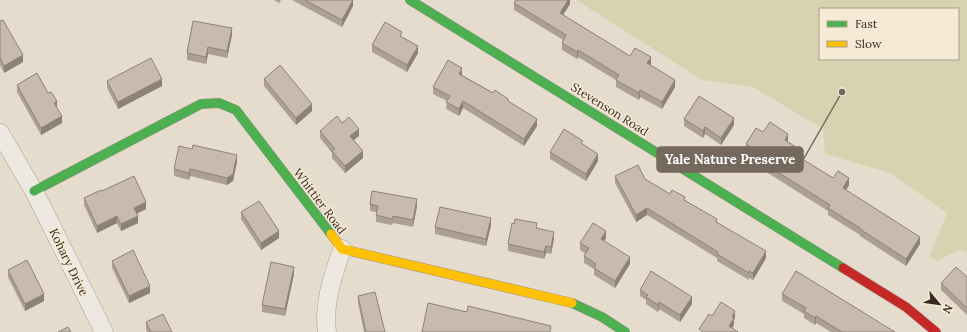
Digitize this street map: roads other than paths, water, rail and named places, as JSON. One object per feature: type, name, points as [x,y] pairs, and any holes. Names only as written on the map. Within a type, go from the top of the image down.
[{"type":"street","name":"Stevenson Road","points":[[410,0],[906,307],[936,332]]},
{"type":"street","name":"Whittier Road","points":[[34,191],[201,104],[212,102],[223,103],[236,110],[342,249],[572,303],[602,317],[625,332]]},
{"type":"street","name":"Kohary Drive","points":[[0,133],[34,191],[104,332]]},
{"type":"street","points":[[327,332],[327,303],[330,284],[342,249]]},
{"type":"place","name":"Yale Nature Preserve","points":[[842,92]]}]
